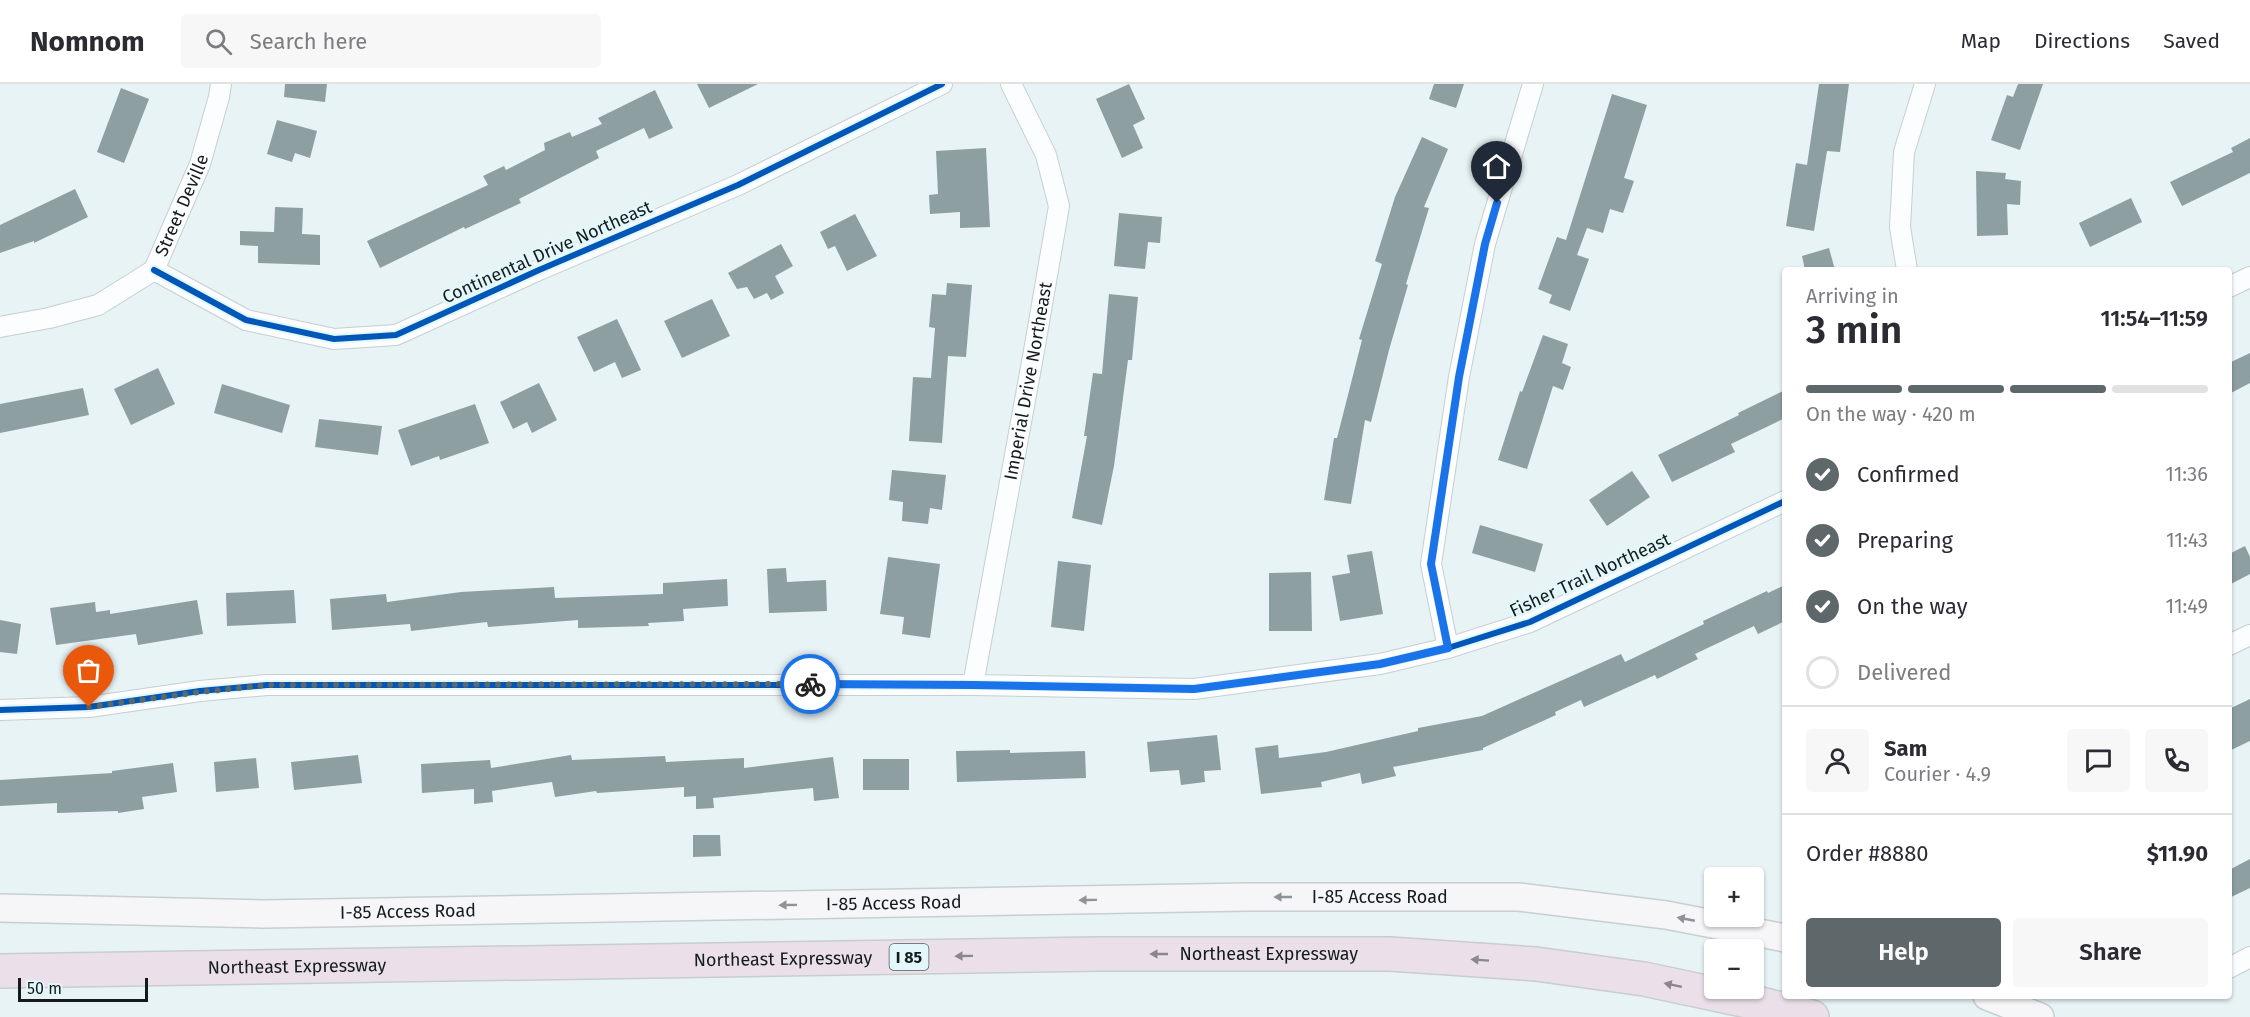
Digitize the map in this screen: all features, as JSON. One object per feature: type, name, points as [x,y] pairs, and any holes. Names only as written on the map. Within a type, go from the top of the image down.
[{"type":"highway","name":"Northeast Expressway","points":[[0,971],[1100,954],[1390,954],[1536,964],[1644,980],[1757,1003],[1812,1017]]},
{"type":"main road","name":"I-85 Access Road","points":[[0,908],[264,914],[1236,897],[1519,897],[1666,915],[1782,937]]},
{"type":"main road","points":[[1995,999],[2040,1017]]},
{"type":"street","name":"Street Deville","points":[[0,327],[49,318],[98,305],[154,270],[200,164],[219,97],[220,84]]},
{"type":"street","name":"Continental Drive Northeast","points":[[154,270],[246,320],[334,339],[396,335],[538,270],[738,185],[942,84]]},
{"type":"street","name":"Imperial Drive Northeast","points":[[972,685],[1059,206],[1046,155],[1011,84]]},
{"type":"street","points":[[1448,648],[1431,564],[1457,388],[1485,244],[1533,84]]},
{"type":"street","points":[[1907,267],[1900,227],[1904,152],[1924,84]]},
{"type":"street","points":[[2232,286],[2250,277]]},
{"type":"street","name":"Fisher Trail Northeast","points":[[0,710],[89,707],[267,685],[972,685],[1194,689],[1380,664],[1448,648],[1530,622],[1782,502]]},
{"type":"street","points":[[2232,644],[2250,635]]},
{"type":"street","points":[[2232,966],[2250,957]]},
{"type":"building","points":[[285,84],[327,84],[325,102],[284,97]]},
{"type":"building","points":[[697,84],[758,84],[709,108]]},
{"type":"building","points":[[1129,84],[1145,119],[1133,125],[1143,148],[1122,158],[1096,99]]},
{"type":"building","points":[[1434,84],[1464,84],[1456,108],[1429,99]]},
{"type":"building","points":[[1819,84],[1849,84],[1840,152],[1827,151],[1814,231],[1786,226],[1796,163],[1807,165]]},
{"type":"building","points":[[2018,84],[2043,84],[2020,150],[1991,140],[2007,95],[2013,97]]},
{"type":"building","points":[[121,88],[149,99],[124,163],[97,152]]},
{"type":"building","points":[[655,90],[673,128],[649,139],[644,128],[596,151],[599,158],[519,199],[521,203],[465,229],[464,227],[380,268],[367,241],[488,185],[483,176],[504,166],[506,170],[545,150],[544,143],[570,132],[572,137],[602,124],[598,118]]},
{"type":"building","points":[[1612,94],[1647,105],[1624,178],[1634,181],[1623,213],[1610,209],[1603,233],[1587,228],[1577,255],[1589,259],[1570,311],[1549,303],[1552,295],[1538,289],[1557,237],[1566,240]]},
{"type":"building","points":[[277,120],[317,131],[310,158],[295,153],[292,162],[267,154]]},
{"type":"building","points":[[1422,137],[1448,149],[1424,207],[1429,208],[1406,284],[1408,285],[1371,422],[1365,420],[1351,504],[1324,500],[1334,438],[1337,438],[1362,340],[1359,339],[1382,264],[1375,261],[1395,197]]},
{"type":"building","points":[[2250,138],[2250,173],[2182,206],[2170,182],[2233,152],[2231,148]]},
{"type":"building","points":[[986,148],[990,227],[960,228],[960,212],[930,214],[929,195],[938,194],[936,151]]},
{"type":"building","points":[[1976,171],[2006,173],[2005,179],[2021,181],[2020,205],[2007,204],[2008,235],[1977,236]]},
{"type":"building","points":[[75,189],[88,217],[34,243],[34,241],[0,253],[0,225]]},
{"type":"building","points":[[2131,198],[2142,222],[2090,247],[2079,223]]},
{"type":"building","points":[[275,207],[303,208],[302,234],[320,235],[320,265],[258,263],[258,246],[240,245],[240,231],[274,232]]},
{"type":"building","points":[[1119,213],[1162,217],[1160,243],[1148,242],[1145,269],[1114,266]]},
{"type":"building","points":[[855,214],[877,256],[847,271],[835,246],[828,249],[820,232]]},
{"type":"building","points":[[781,244],[793,266],[775,276],[784,293],[771,300],[767,293],[754,299],[747,287],[737,289],[728,273]]},
{"type":"building","points":[[1829,248],[1834,267],[1804,267],[1802,256]]},
{"type":"building","points":[[947,283],[972,285],[966,357],[948,356],[942,443],[909,441],[913,377],[931,378],[935,328],[929,327],[932,294],[946,295]]},
{"type":"building","points":[[1109,294],[1138,297],[1132,360],[1128,360],[1114,466],[1102,525],[1072,518],[1087,436],[1084,436],[1093,373],[1102,374]]},
{"type":"building","points":[[712,299],[730,336],[682,358],[664,321]]},
{"type":"building","points":[[617,319],[641,370],[622,378],[615,362],[594,372],[577,337]]},
{"type":"building","points":[[1543,335],[1568,344],[1562,363],[1571,367],[1563,390],[1553,386],[1527,469],[1498,460],[1520,391],[1522,392]]},
{"type":"building","points":[[2250,353],[2250,383],[2232,392],[2232,362]]},
{"type":"building","points":[[158,368],[175,404],[131,425],[114,389]]},
{"type":"building","points":[[539,383],[557,420],[532,433],[527,422],[513,429],[500,402]]},
{"type":"building","points":[[222,384],[290,405],[282,433],[214,413]]},
{"type":"building","points":[[83,388],[89,415],[0,433],[0,404]]},
{"type":"building","points":[[1782,391],[1782,419],[1731,444],[1735,452],[1672,482],[1658,455],[1739,415],[1738,413]]},
{"type":"building","points":[[475,404],[489,443],[440,460],[439,456],[411,466],[398,430]]},
{"type":"building","points":[[319,419],[382,426],[378,455],[315,447]]},
{"type":"building","points":[[892,470],[946,475],[942,510],[930,508],[928,524],[902,521],[903,502],[889,500]]},
{"type":"building","points":[[1632,471],[1650,497],[1607,526],[1589,500]]},
{"type":"building","points":[[1480,525],[1543,544],[1535,572],[1472,553]]},
{"type":"building","points":[[2245,546],[2250,557],[2250,574],[2232,583],[2232,552]]},
{"type":"building","points":[[1372,551],[1383,614],[1340,621],[1332,576],[1350,573],[1347,555]]},
{"type":"building","points":[[888,557],[940,564],[930,638],[902,634],[904,617],[880,614]]},
{"type":"building","points":[[1058,561],[1091,565],[1084,631],[1051,627]]},
{"type":"building","points":[[786,568],[787,582],[826,580],[827,611],[769,613],[767,569]]},
{"type":"building","points":[[1311,572],[1312,631],[1269,631],[1269,573]]},
{"type":"building","points":[[727,579],[728,606],[683,609],[684,621],[648,623],[649,626],[578,628],[578,620],[488,627],[487,622],[411,631],[410,624],[332,630],[330,599],[386,594],[387,602],[461,592],[554,587],[555,598],[663,594],[663,583]]},
{"type":"building","points":[[1782,586],[1782,622],[1758,634],[1754,626],[1695,654],[1698,659],[1657,679],[1655,675],[1584,707],[1581,700],[1555,712],[1556,715],[1483,748],[1483,750],[1393,767],[1396,776],[1362,784],[1360,773],[1321,782],[1322,787],[1261,794],[1255,748],[1278,745],[1279,758],[1326,752],[1418,731],[1418,728],[1482,716],[1621,654],[1625,662],[1704,624],[1703,621],[1767,591],[1768,593]]},
{"type":"building","points":[[294,590],[296,623],[227,626],[226,593]]},
{"type":"building","points":[[197,600],[203,634],[138,645],[136,634],[56,645],[50,608],[95,602],[96,612],[110,610],[110,614]]},
{"type":"building","points":[[0,620],[21,624],[17,654],[0,652]]},
{"type":"building","points":[[2250,699],[2250,741],[2232,750],[2232,708]]},
{"type":"building","points":[[1217,735],[1221,770],[1204,771],[1205,782],[1181,785],[1179,770],[1150,772],[1147,742]]},
{"type":"building","points":[[1010,750],[1010,753],[1085,751],[1086,778],[957,782],[956,751]]},
{"type":"building","points":[[358,755],[362,783],[294,790],[291,762]]},
{"type":"building","points":[[571,755],[572,760],[665,756],[666,762],[744,758],[744,768],[833,757],[839,798],[814,801],[813,788],[713,798],[714,808],[696,809],[696,796],[684,797],[684,787],[597,793],[596,791],[555,797],[552,782],[492,791],[493,802],[474,804],[474,789],[422,793],[421,764],[490,760],[491,768]]},
{"type":"building","points":[[256,758],[259,788],[216,792],[214,762]]},
{"type":"building","points":[[863,759],[909,759],[909,790],[863,790]]},
{"type":"building","points":[[173,763],[177,792],[142,797],[144,809],[118,813],[118,811],[57,813],[57,803],[0,806],[0,780],[112,773],[112,771]]},
{"type":"building","points":[[693,835],[720,835],[721,856],[693,857]]},
{"type":"building","points":[[2250,859],[2250,888],[2232,897],[2232,868]]},
{"type":"cycle path","points":[[154,270],[246,320],[334,339],[396,335],[539,270],[738,185],[942,84]]},
{"type":"cycle path","points":[[0,710],[89,707],[200,691],[267,685],[973,685],[1194,689],[1380,664],[1448,648],[1530,622],[1782,502]]},
{"type":"way so far","points":[[89,707],[267,685],[810,684]]},
{"type":"route","points":[[810,684],[1194,689],[1380,664],[1448,648],[1431,564],[1459,377],[1485,244],[1497,203]]}]
